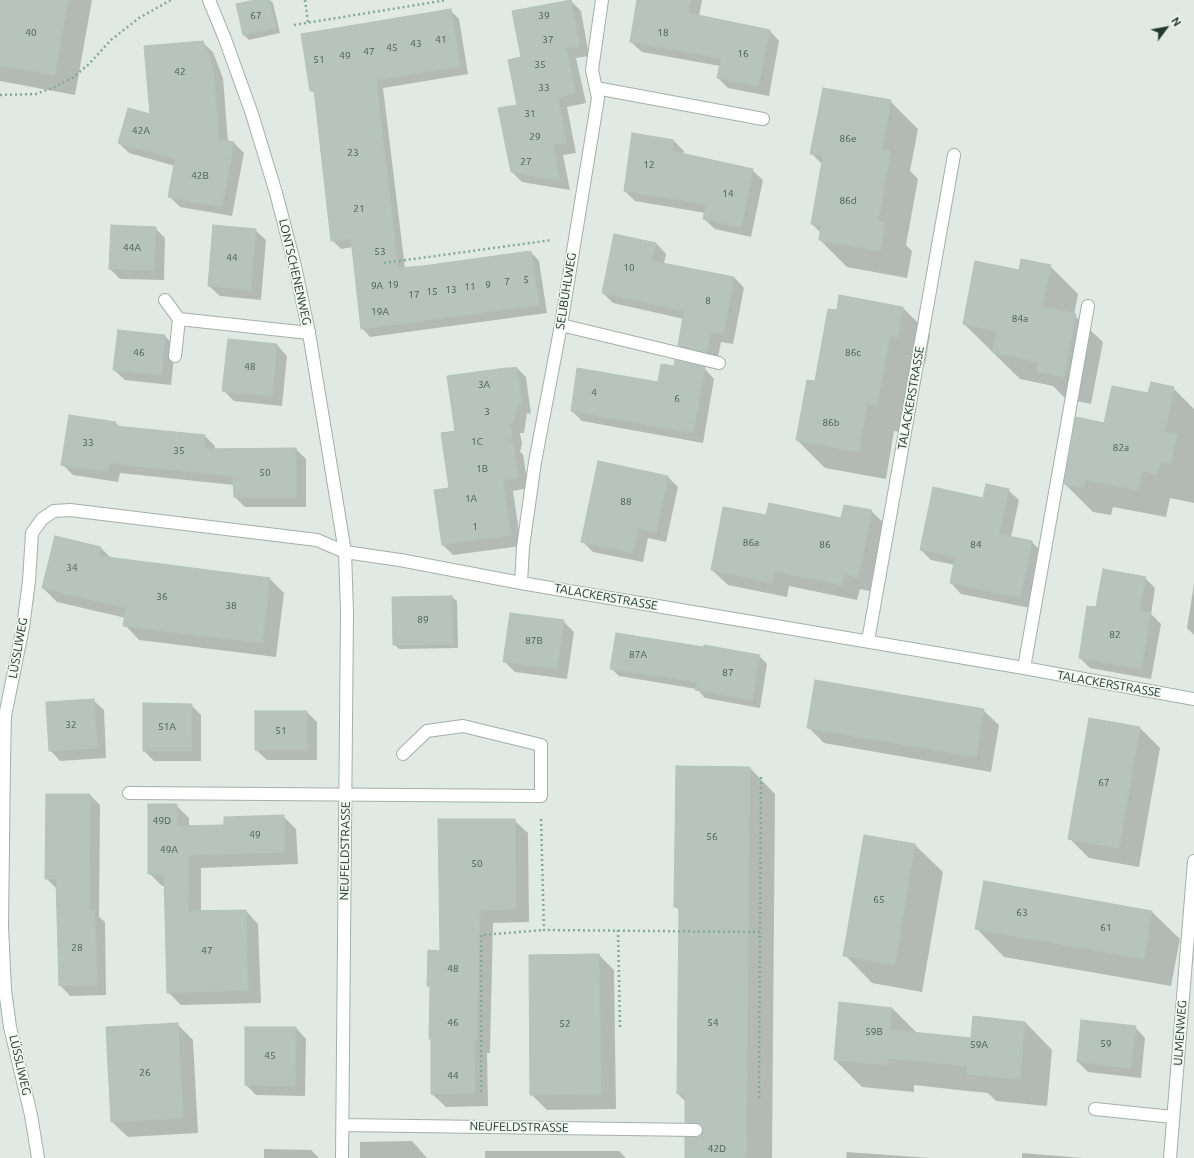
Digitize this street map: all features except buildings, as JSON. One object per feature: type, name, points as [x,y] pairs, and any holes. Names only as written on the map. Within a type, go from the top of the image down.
[{"type":"street","name":"LONTSCHENENWEG","points":[[209,0],[225,39],[252,114],[274,186],[295,266],[309,333],[345,552]]},
{"type":"street","name":"SELIBÜHLWEG","points":[[521,583],[523,547],[535,462],[561,326],[574,237],[598,98],[592,70],[602,0]]},
{"type":"street","points":[[596,88],[763,119]]},
{"type":"street","name":"TALACKERSTRASSE","points":[[868,641],[954,155]]},
{"type":"street","points":[[165,300],[179,319],[175,356]]},
{"type":"street","points":[[1024,668],[1088,306]]},
{"type":"street","points":[[179,319],[309,333]]},
{"type":"street","points":[[561,326],[719,363]]},
{"type":"street","name":"LÜSSLIWEG","points":[[38,1158],[31,1115],[10,1027],[5,990],[2,926],[5,716],[23,627],[29,581],[32,533],[42,519],[54,511],[70,510],[317,540],[345,552]]},
{"type":"street","name":"TALACKERSTRASSE","points":[[345,552],[400,560],[521,583],[1024,668],[1194,699]]},
{"type":"street","name":"NEUFELDSTRASSE","points":[[342,1158],[347,612],[345,552]]},
{"type":"street","points":[[346,794],[541,796],[541,745],[463,726],[427,731],[403,754]]},
{"type":"street","name":"NEUFELDSTRASSE","points":[[129,793],[346,794]]},
{"type":"street","name":"ULMENWEG","points":[[1170,1158],[1194,861]]},
{"type":"street","points":[[1095,1109],[1173,1117]]},
{"type":"street","name":"NEUFELDSTRASSE","points":[[343,1125],[696,1130]]},
{"type":"path","points":[[0,95],[36,94],[72,78],[88,65],[111,40],[139,18],[170,0]]},
{"type":"path","points":[[305,0],[308,22]]},
{"type":"path","points":[[294,25],[447,0]]},
{"type":"path","points":[[384,263],[574,237]]},
{"type":"path","points":[[759,1098],[761,774]]},
{"type":"path","points":[[541,796],[544,930]]},
{"type":"path","points":[[481,1092],[481,935],[544,930],[760,932]]},
{"type":"path","points":[[618,930],[620,1028]]}]
